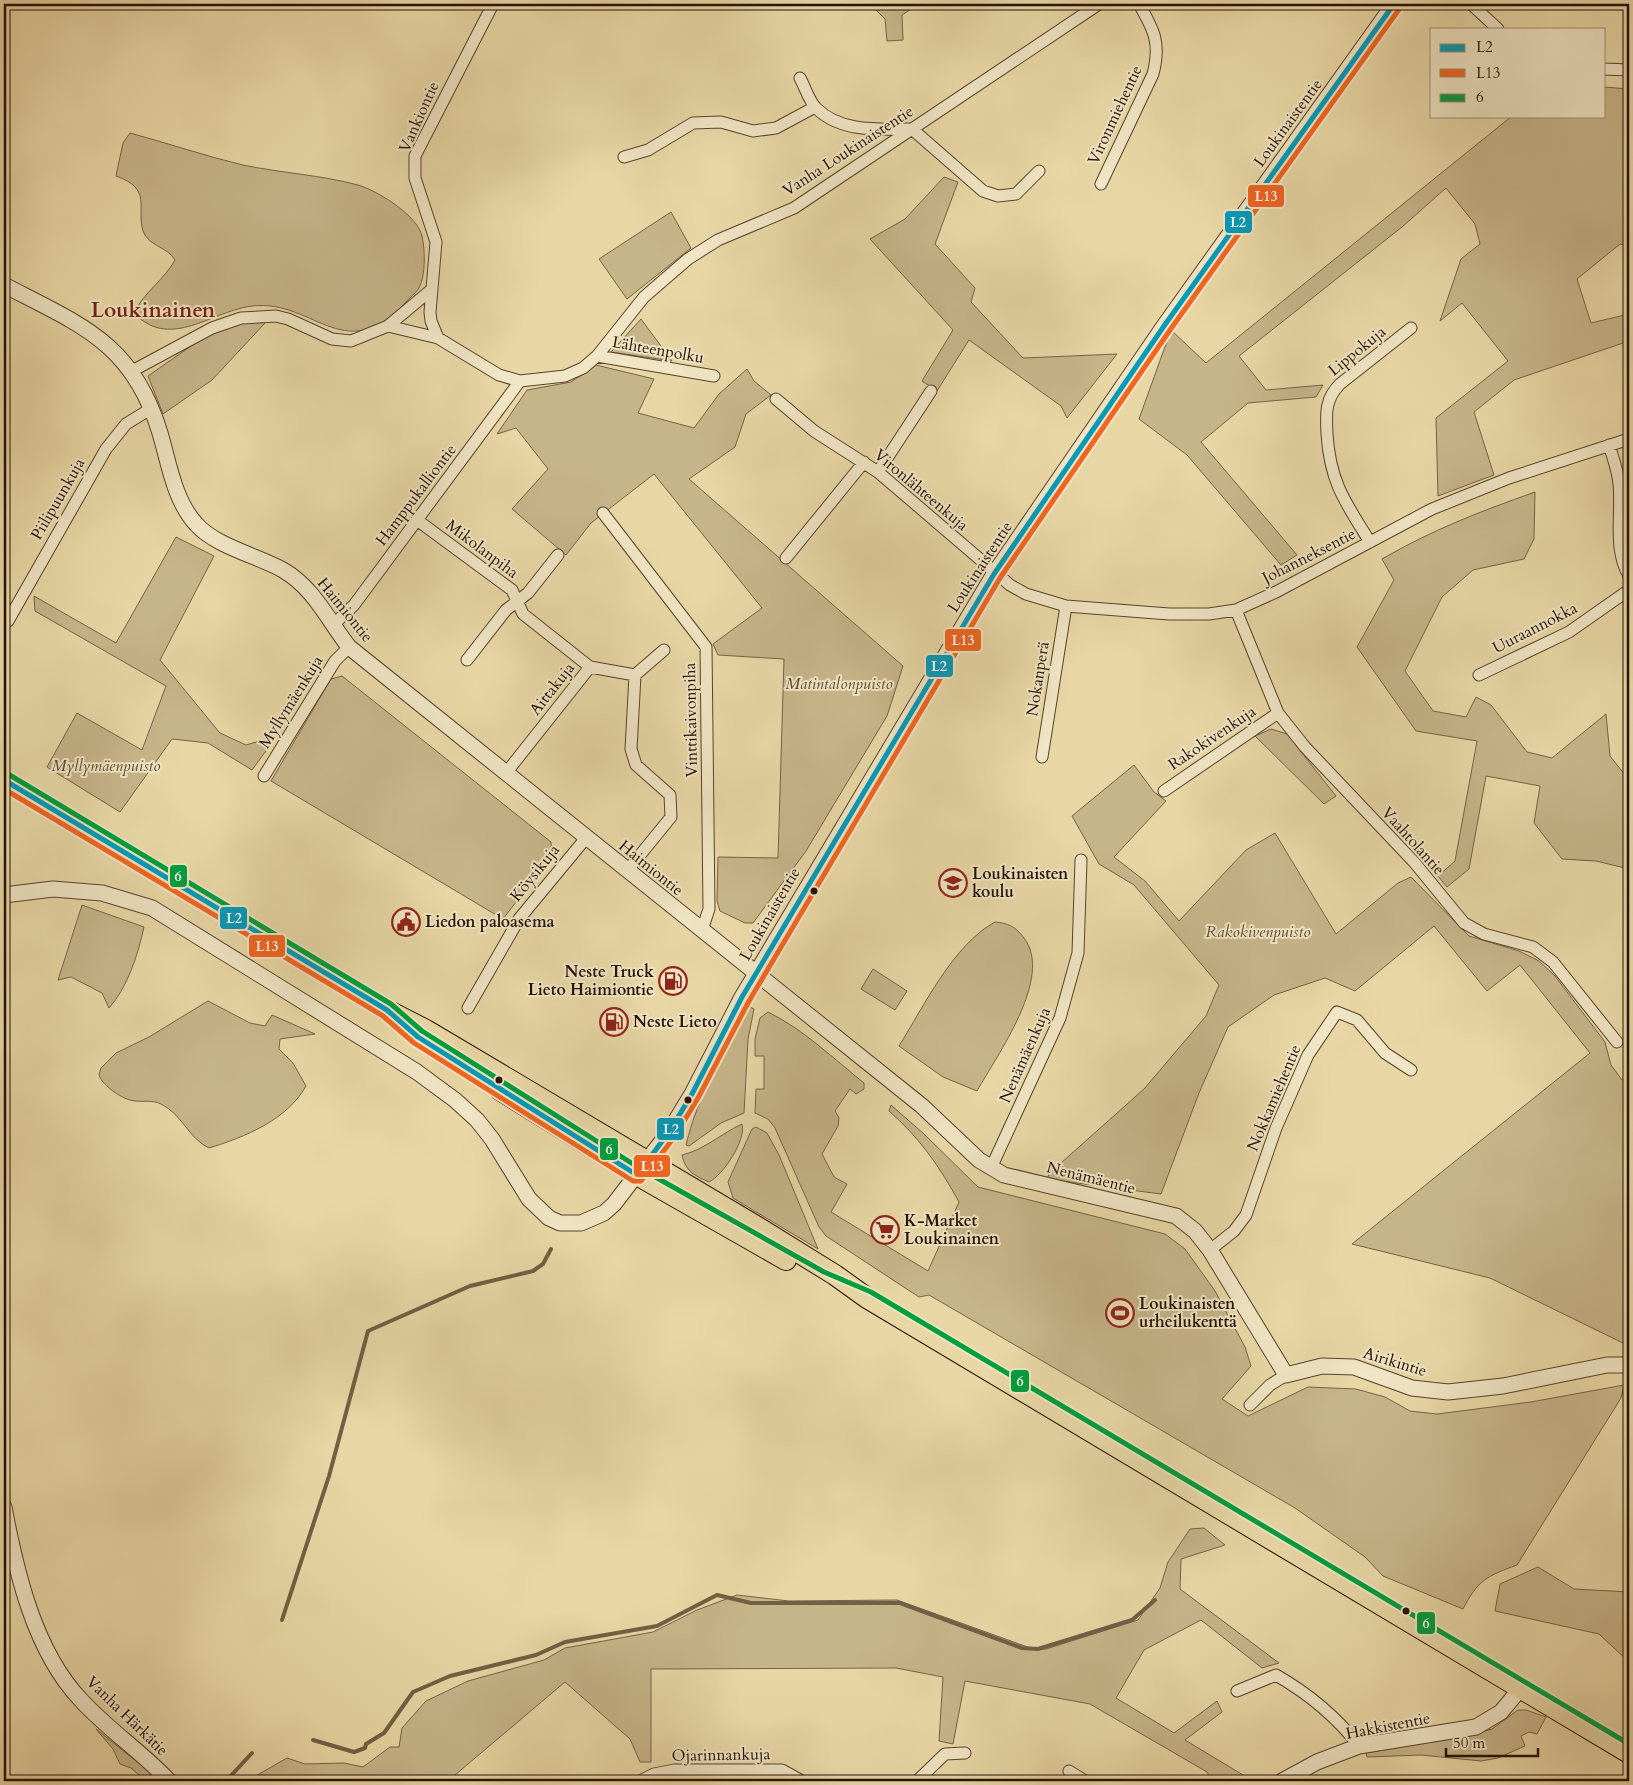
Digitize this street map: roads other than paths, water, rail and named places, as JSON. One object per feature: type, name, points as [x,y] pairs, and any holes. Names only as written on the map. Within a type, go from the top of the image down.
[{"type":"highway","points":[[4,780],[387,1010],[418,1037],[465,1068],[642,1168],[821,1279],[867,1298],[1629,1753]]},
{"type":"street","name":"Vankiontie","points":[[438,338],[431,321],[436,242],[415,178],[415,156],[492,4]]},
{"type":"street","name":"Vanha Loukinaistentie","points":[[388,326],[438,338],[499,375],[520,381],[565,376],[583,368],[598,356],[644,296],[688,259],[718,240],[794,208],[1099,4]]},
{"type":"street","name":"Vironmiehentie","points":[[1101,184],[1153,74],[1157,58],[1157,42],[1153,28],[1139,4]]},
{"type":"street","name":"Loukinaistentie","points":[[4,894],[53,889],[102,893],[152,908],[417,1072],[455,1100],[477,1120],[492,1139],[529,1199],[549,1218],[560,1224],[581,1223],[604,1213],[621,1196],[669,1132],[692,1094],[724,1029],[756,972],[994,574],[1164,326],[1394,4]]},
{"type":"street","points":[[1471,4],[1497,28]]},
{"type":"street","points":[[1606,69],[1629,70]]},
{"type":"street","points":[[800,78],[815,107],[829,119],[844,125],[860,128],[912,129],[983,191],[998,196],[1016,194],[1039,171]]},
{"type":"street","points":[[624,156],[648,150],[693,123],[721,122],[753,131],[776,128],[815,107]]},
{"type":"street","name":"Haimiontie","points":[[4,285],[76,322],[116,352],[132,371],[152,408],[176,489],[185,510],[197,526],[210,535],[284,570],[318,600],[332,625],[349,647],[627,871],[756,972]]},
{"type":"street","points":[[132,371],[212,328],[240,318],[276,316],[288,319],[332,339],[352,341],[388,326],[432,290]]},
{"type":"street","name":"Lippokuja","points":[[1370,542],[1341,495],[1334,479],[1328,454],[1326,406],[1331,394],[1340,384],[1411,328]]},
{"type":"street","name":"Lähteenpolku","points":[[598,356],[714,376]]},
{"type":"street","name":"Hamppukalliontie","points":[[332,625],[354,605],[520,381]]},
{"type":"street","points":[[878,472],[931,391]]},
{"type":"street","name":"Vironlähteenkuja","points":[[776,399],[814,431],[878,472],[994,574]]},
{"type":"street","name":"Piilipuunkuja","points":[[8,621],[106,449],[126,424],[152,408]]},
{"type":"street","name":"Johanneksentie","points":[[994,574],[1026,594],[1066,606],[1169,614],[1209,614],[1236,610],[1276,592],[1432,509],[1477,490],[1629,439]]},
{"type":"street","points":[[1610,446],[1619,482],[1620,546],[1623,563],[1629,576]]},
{"type":"street","points":[[786,558],[864,462]]},
{"type":"street","name":"Vinttikaivonpiha","points":[[603,514],[706,647],[710,909],[702,930]]},
{"type":"street","name":"Mikolanpiha","points":[[417,520],[512,590],[523,614],[590,667]]},
{"type":"street","points":[[467,660],[506,610],[528,593],[558,555]]},
{"type":"street","name":"Uuraannokka","points":[[1479,675],[1569,632],[1629,590]]},
{"type":"street","name":"Nokanperä","points":[[1042,758],[1066,606]]},
{"type":"street","name":"Vaahtolantie","points":[[1236,610],[1278,713],[1305,747],[1414,862],[1464,924],[1484,934],[1533,947],[1553,962],[1617,1042]]},
{"type":"street","name":"Myllymäenkuja","points":[[264,776],[335,661],[349,647]]},
{"type":"street","points":[[627,871],[670,817],[670,795],[636,765],[631,749],[636,675],[664,650]]},
{"type":"street","name":"Aittakuja","points":[[506,773],[590,667],[636,675]]},
{"type":"street","name":"Rakokivenkuja","points":[[1164,791],[1278,713]]},
{"type":"street","name":"Köysikuja","points":[[468,1008],[519,919],[586,838]]},
{"type":"street","name":"Nenämäenkuja","points":[[991,1168],[1060,1018],[1078,953],[1081,860]]},
{"type":"street","name":"Nenämäentie","points":[[756,972],[922,1106],[973,1155],[991,1168],[1004,1175],[1176,1216],[1195,1231],[1210,1250],[1286,1374]]},
{"type":"street","name":"Nokkamiehentie","points":[[1210,1250],[1234,1231],[1246,1215],[1276,1128],[1308,1054],[1337,1012],[1357,1020],[1385,1053],[1411,1070]]},
{"type":"street","name":"Airikintie","points":[[1250,1404],[1270,1385],[1286,1374],[1322,1366],[1354,1367],[1412,1388],[1448,1392],[1503,1386],[1607,1365],[1629,1365]]},
{"type":"street","name":"Vanha Härkätie","points":[[4,1507],[14,1564],[30,1611],[50,1656],[79,1698],[169,1781]]},
{"type":"street","points":[[1237,1690],[1276,1675],[1323,1707],[1344,1726],[1359,1746]]},
{"type":"street","name":"Hakkistentie","points":[[1282,1781],[1317,1762],[1359,1746],[1476,1727],[1501,1712],[1521,1688]]},
{"type":"street","points":[[918,1781],[945,1754],[965,1753]]},
{"type":"street","name":"Ojarinnankuja","points":[[640,1781],[654,1774],[674,1770],[782,1770],[802,1781]]},
{"type":"street","points":[[1069,1771],[1085,1781]]},
{"type":"waterway","points":[[282,1620],[329,1476],[368,1331],[470,1286],[533,1271],[543,1264],[551,1249]]},
{"type":"waterway","points":[[313,1740],[354,1752],[365,1748],[366,1744],[384,1733],[413,1692],[450,1676],[536,1655],[565,1642],[657,1626],[717,1595],[751,1603],[900,1603],[1022,1648],[1038,1649],[1132,1620],[1155,1600]]},
{"type":"waterway","points":[[226,1781],[252,1753]]},
{"type":"place","name":"Loukinaisten koulu","points":[[953,883]]},
{"type":"place","name":"Liedon paloasema","points":[[406,922]]},
{"type":"place","name":"Neste Truck Lieto Haimiontie","points":[[673,981]]},
{"type":"place","name":"Neste Lieto","points":[[614,1022]]},
{"type":"place","name":"K-Market Loukinainen","points":[[885,1230]]},
{"type":"place","name":"Loukinaisten urheilukenttä","points":[[1120,1313]]},
{"type":"district","name":"Loukinainen","points":[[153,310]]},
{"type":"park label","name":"Matintalonpuisto","points":[[839,684]]},
{"type":"park label","name":"Myllymäenpuisto","points":[[106,766]]},
{"type":"park label","name":"Rakokivenpuisto","points":[[1258,932]]}]
